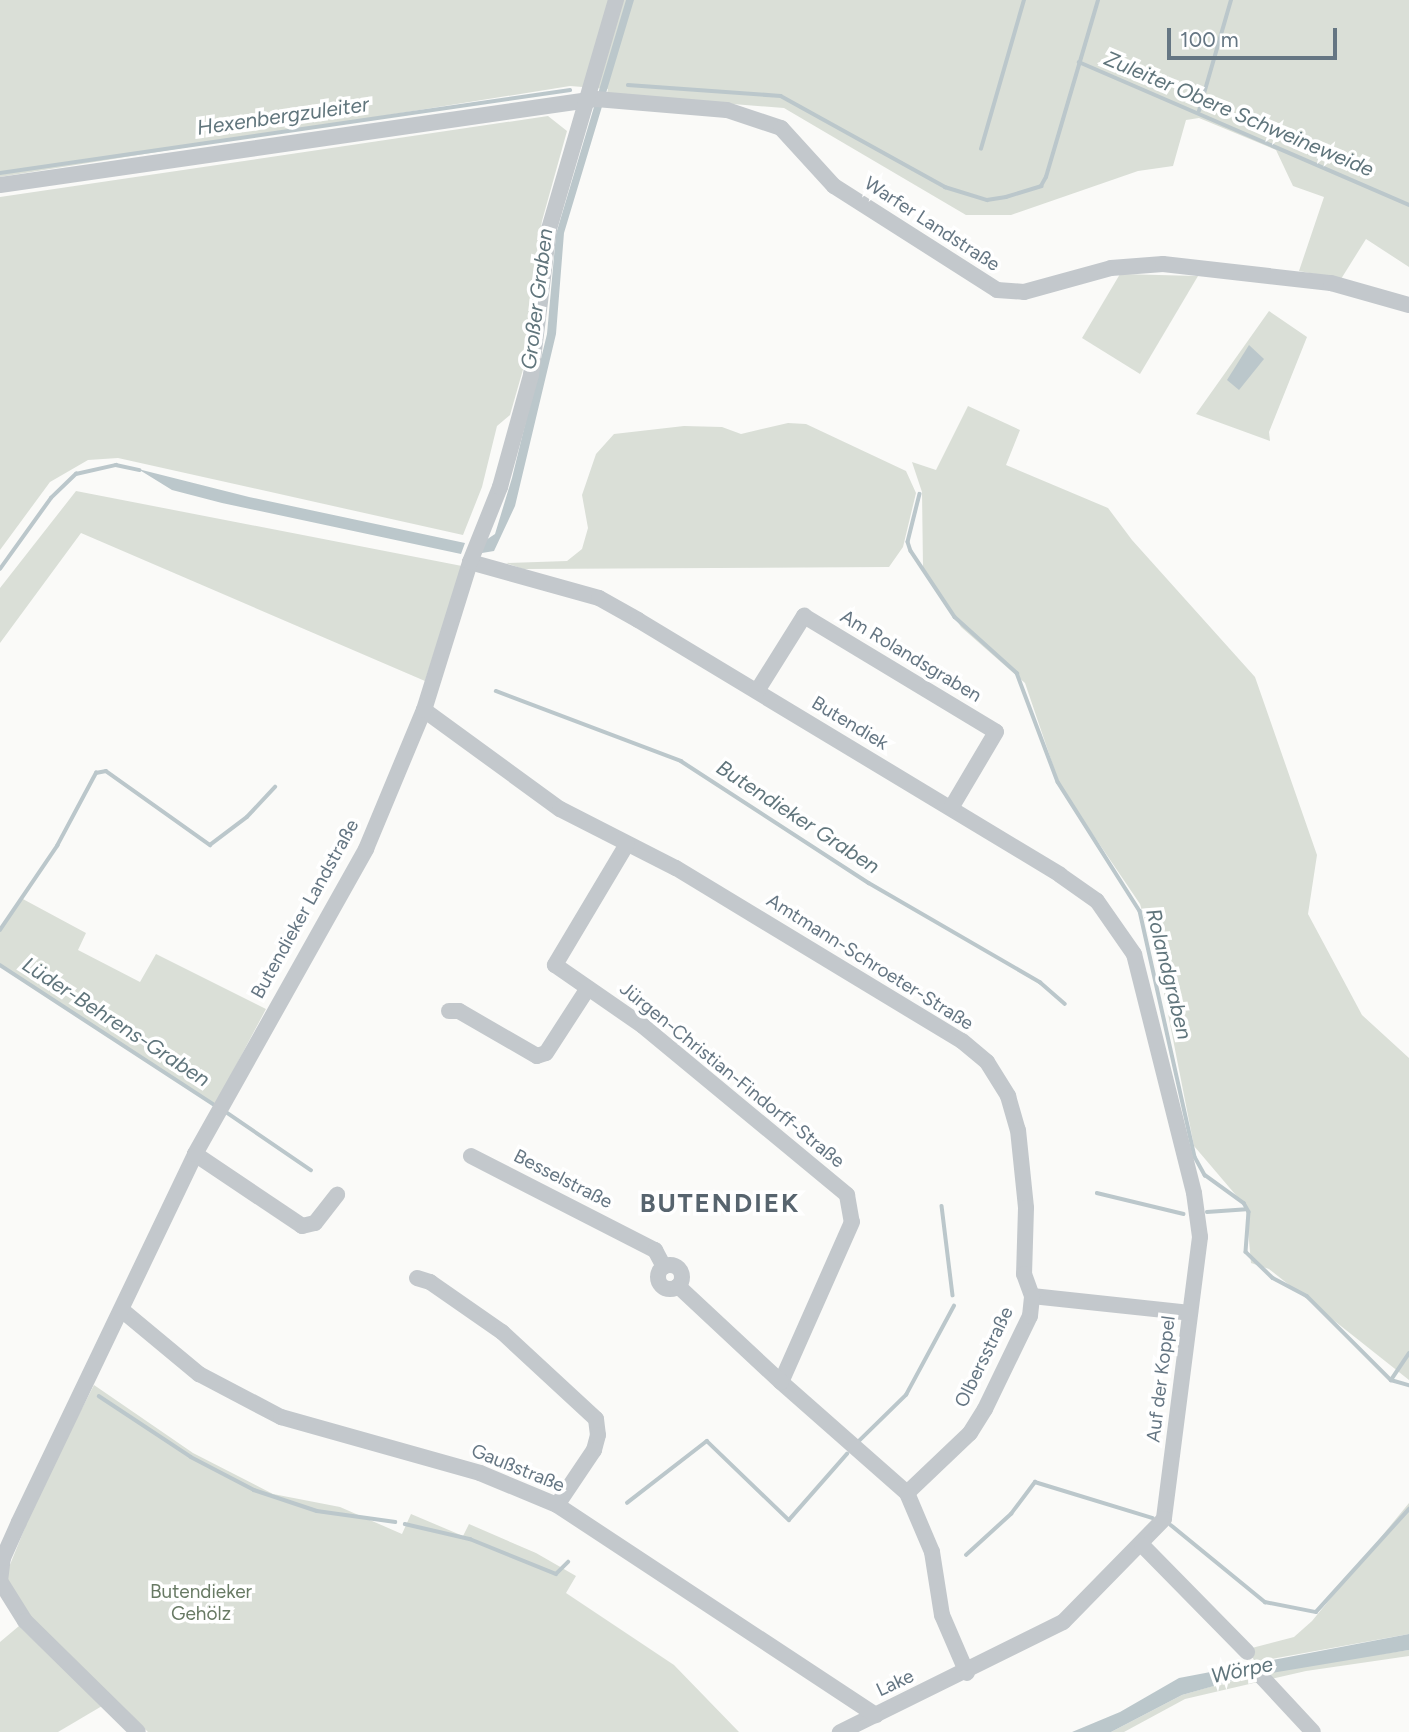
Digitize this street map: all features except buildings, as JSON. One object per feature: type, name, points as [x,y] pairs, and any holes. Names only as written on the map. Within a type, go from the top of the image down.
[{"type":"street","name":"Butendieker Landstraße","points":[[138,1732],[25,1620],[0,1581],[3,1558],[195,1154],[366,849],[424,710],[470,562],[500,487],[531,375],[546,242],[595,100],[615,0]]},
{"type":"street","name":"Warfer Landstraße","points":[[0,185],[595,100],[727,110],[768,120],[781,128],[834,186],[997,290],[1024,292],[1111,268],[1163,264],[1331,283],[1409,305]]},
{"type":"street","name":"Butendiek","points":[[470,562],[599,598],[951,808],[1097,901],[1134,954],[1147,998]]},
{"type":"street","name":"Am Rolandsgraben","points":[[757,691],[804,616],[996,732],[951,808]]},
{"type":"street","name":"Amtmann-Schroeter-Straße","points":[[424,710],[560,809],[676,868],[962,1041],[987,1062],[1008,1096],[1018,1130],[1026,1208],[1024,1274],[1032,1296]]},
{"type":"street","name":"Jürgen-Christian-Findorff-Straße","points":[[627,844],[555,965],[687,1061],[847,1195],[852,1222],[781,1382]]},
{"type":"street","points":[[449,1012],[459,1011],[537,1056],[546,1053],[588,988]]},
{"type":"street","name":"Auf der Koppel","points":[[967,1673],[1063,1622],[1142,1545],[1164,1519],[1200,1237],[1199,1213],[1147,998]]},
{"type":"street","points":[[195,1154],[302,1226],[315,1223],[337,1195]]},
{"type":"street","name":"Besselstraße","points":[[471,1156],[655,1250],[664,1268],[680,1271],[678,1286],[781,1382]]},
{"type":"street","points":[[416,1278],[430,1282],[502,1332],[596,1419],[598,1435],[594,1450],[558,1505]]},
{"type":"street","points":[[1032,1296],[1191,1313]]},
{"type":"street","name":"Olbersstraße","points":[[907,1493],[970,1433],[985,1409],[1030,1317],[1032,1296]]},
{"type":"street","name":"Gaußstraße","points":[[122,1311],[199,1374],[281,1417],[480,1473],[558,1505],[876,1715]]},
{"type":"street","points":[[781,1382],[907,1493],[932,1552],[942,1615],[967,1673]]},
{"type":"street","points":[[1142,1545],[1247,1652]]},
{"type":"street","name":"Lake","points":[[841,1732],[967,1673]]},
{"type":"street","points":[[1261,1676],[1313,1732]]},
{"type":"green space","points":[[0,0],[1409,0],[1409,267],[1366,239],[1341,279],[1299,271],[1324,197],[1293,186],[1276,150],[1199,118],[1186,120],[1173,166],[1138,171],[1011,215],[966,215],[784,108],[607,94],[608,89],[570,86],[0,177]]},
{"type":"green space","points":[[548,116],[567,131],[542,221],[530,295],[526,359],[510,415],[497,426],[482,487],[463,535],[118,458],[88,460],[50,482],[0,550],[0,197]]},
{"type":"green space","points":[[1120,274],[1198,276],[1140,374],[1082,338]]},
{"type":"green space","points":[[1269,311],[1307,337],[1269,432],[1270,441],[1196,414]]},
{"type":"green space","points":[[968,406],[1020,430],[1006,465],[1108,508],[1132,540],[1255,677],[1317,855],[1308,914],[1362,1015],[1409,1058],[1409,1380],[1269,1269],[1251,1263],[1246,1207],[1194,1146],[1158,963],[1140,904],[1060,786],[1025,683],[961,627],[923,567],[922,492],[912,462],[936,470]]},
{"type":"green space","points":[[788,423],[806,424],[906,471],[916,493],[903,547],[889,567],[523,569],[506,563],[567,561],[582,549],[588,528],[582,495],[596,454],[614,434],[684,426],[722,427],[741,434]]},
{"type":"green space","points":[[76,491],[462,566],[425,681],[81,533],[0,643],[0,588]]},
{"type":"green space","points":[[21,898],[86,933],[78,950],[140,982],[156,954],[266,1009],[215,1105],[0,965],[0,930]]},
{"type":"green space","name":"Butendieker Gehölz","points":[[94,1385],[193,1453],[273,1494],[340,1507],[402,1534],[411,1514],[463,1536],[469,1524],[536,1553],[576,1576],[566,1593],[674,1665],[739,1732],[148,1732],[30,1617],[5,1577],[41,1488]]},
{"type":"green space","points":[[1409,1503],[1409,1634],[1255,1662],[1248,1649],[1294,1637],[1312,1621]]},
{"type":"green space","points":[[19,1626],[102,1706],[58,1732],[0,1732],[0,1642]]},
{"type":"green space","points":[[1409,1650],[1409,1656],[1306,1671],[1185,1699],[1124,1732],[1111,1732],[1182,1695],[1213,1686],[1279,1669]]},
{"type":"water","points":[[626,0],[634,0],[564,233],[556,334],[515,506],[494,551],[476,554],[480,544],[495,534],[512,478],[547,334],[556,234]]},
{"type":"water","points":[[1249,345],[1264,359],[1239,390],[1227,380]]},
{"type":"water","points":[[138,469],[249,497],[465,543],[461,554],[222,503],[172,490]]},
{"type":"water","name":"Wörpe","points":[[1409,1634],[1409,1650],[1242,1678],[1182,1695],[1111,1732],[1072,1732],[1120,1712],[1179,1678]]},
{"type":"waterway","points":[[981,149],[1024,0]]},
{"type":"waterway","name":"Zuleiter Obere Schweineweide","points":[[628,85],[781,96],[945,187],[987,200],[1006,197],[1041,186],[1046,177],[1098,0]]},
{"type":"waterway","points":[[1199,111],[1231,0]]},
{"type":"waterway","name":"Zuleiter Obere Schweineweide","points":[[1079,62],[1409,205]]},
{"type":"waterway","name":"Hexenbergzuleiter","points":[[0,173],[570,90]]},
{"type":"waterway","name":"Großer Graben","points":[[0,569],[51,498],[76,474],[116,465],[139,470]]},
{"type":"waterway","name":"Rolandgraben","points":[[920,494],[908,542],[911,551],[955,617],[1017,673],[1058,782],[1140,911],[1195,1157],[1205,1175],[1244,1203],[1249,1212],[1246,1252],[1273,1278],[1307,1296],[1391,1380],[1409,1385]]},
{"type":"waterway","name":"Butendieker Graben","points":[[496,691],[681,761],[869,883],[1040,982],[1065,1004]]},
{"type":"waterway","name":"Lüder-Behrens-Graben","points":[[0,930],[57,846],[96,773],[106,771],[210,845],[247,817],[275,787]]},
{"type":"waterway","name":"Lüder-Behrens-Graben","points":[[0,965],[215,1105]]},
{"type":"waterway","name":"Lüder-Behrens-Graben","points":[[226,1112],[311,1170]]},
{"type":"waterway","points":[[1097,1193],[1184,1214]]},
{"type":"waterway","points":[[942,1206],[953,1295]]},
{"type":"waterway","points":[[1207,1212],[1246,1209]]},
{"type":"waterway","points":[[859,1441],[906,1395],[954,1306]]},
{"type":"waterway","points":[[1391,1380],[1409,1353]]},
{"type":"waterway","points":[[99,1396],[191,1457],[254,1490],[317,1511],[395,1522]]},
{"type":"waterway","points":[[627,1503],[707,1441],[789,1520],[847,1454]]},
{"type":"waterway","points":[[966,1555],[1011,1514],[1035,1482],[1153,1518]]},
{"type":"waterway","points":[[1171,1525],[1265,1602],[1316,1612],[1409,1509]]},
{"type":"waterway","points":[[405,1524],[470,1539],[556,1574],[568,1562]]},
{"type":"district","name":"BUTENDIEK","points":[[720,1204]]}]
